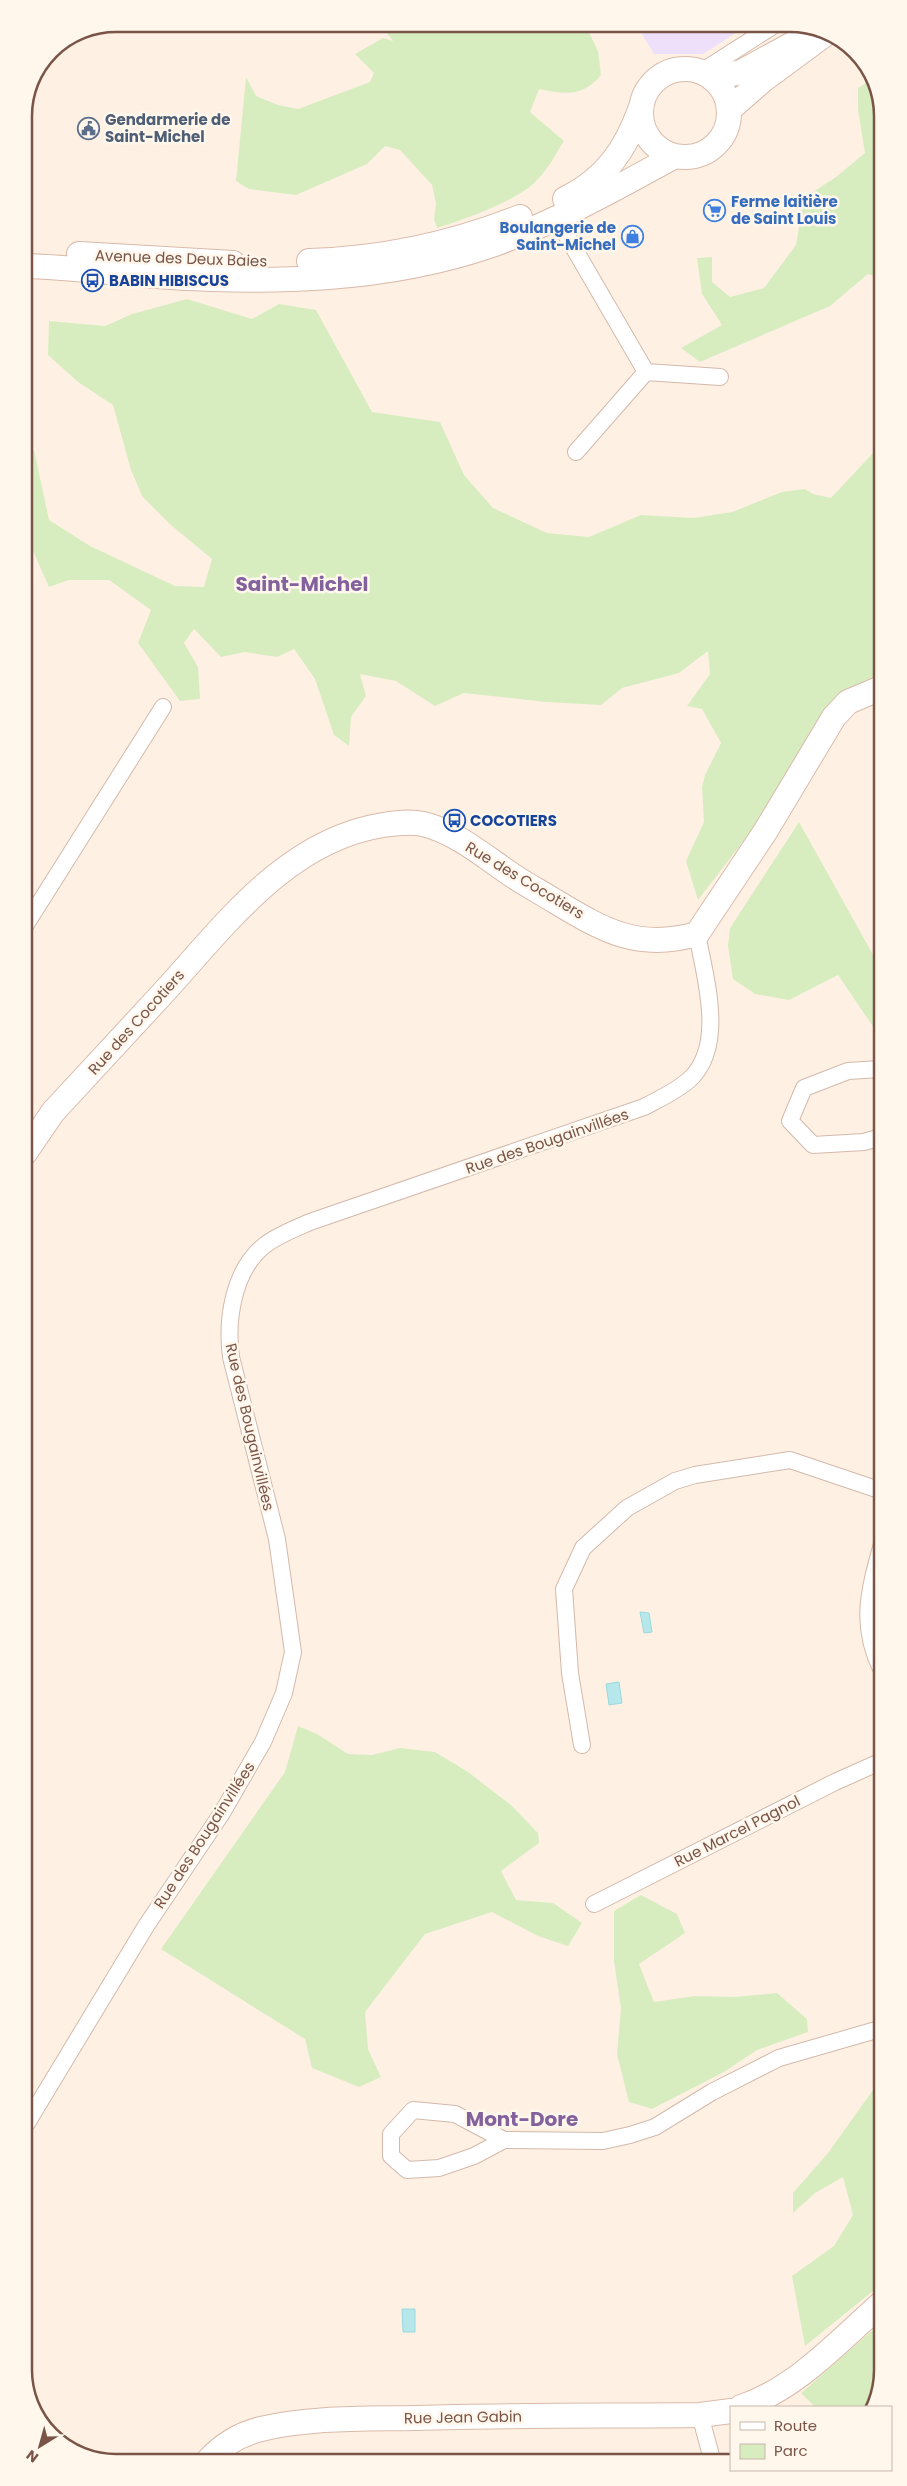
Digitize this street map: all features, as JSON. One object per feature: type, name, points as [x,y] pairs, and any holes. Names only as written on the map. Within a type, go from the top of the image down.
[{"type":"main road","name":"Avenue des Deux Baies","points":[[33,252],[165,258],[240,264],[340,260],[432,244],[498,226],[567,198],[586,187],[619,156],[633,132],[645,94],[653,83],[663,75],[674,70],[687,68],[707,75],[741,72],[810,35]]},
{"type":"main road","points":[[707,75],[727,98],[730,109],[763,80],[821,38]]},
{"type":"main road","points":[[642,107],[642,120],[646,132],[653,143],[663,151],[675,156]]},
{"type":"main road","name":"Avenue des Deux Baies","points":[[33,267],[176,276],[269,279],[344,276],[452,256],[491,245],[556,219],[675,156],[688,157],[702,154],[714,147],[723,136],[729,124],[730,109]]},
{"type":"main road","points":[[697,934],[765,832],[834,717],[848,702],[874,691]]},
{"type":"main road","name":"Rue des Cocotiers","points":[[33,1140],[53,1112],[260,888],[318,847],[353,830],[396,823],[422,824],[448,833],[538,892],[623,936],[658,941],[677,940],[697,934]]},
{"type":"main road","points":[[744,2406],[759,2401],[783,2386],[814,2363],[874,2310]]},
{"type":"main road","name":"Rue Jean Gabin","points":[[216,2453],[227,2443],[261,2429],[306,2422],[452,2417],[700,2415],[730,2411]]},
{"type":"street","points":[[707,75],[764,33]]},
{"type":"street","points":[[556,219],[646,372]]},
{"type":"street","points":[[646,372],[720,377]]},
{"type":"street","points":[[576,452],[646,372]]},
{"type":"street","points":[[33,914],[164,707]]},
{"type":"street","name":"Rue des Bougainvillées","points":[[32,2115],[146,1926],[222,1813],[263,1742],[284,1694],[293,1652],[277,1539],[231,1357],[229,1340],[231,1312],[243,1273],[264,1246],[284,1233],[310,1222],[644,1108],[682,1086],[699,1069],[705,1059],[708,1043],[710,1006],[697,934]]},
{"type":"street","points":[[874,1070],[848,1072],[804,1088],[790,1121],[813,1145],[864,1142],[874,1139]]},
{"type":"street","points":[[582,1746],[570,1673],[564,1589],[584,1548],[627,1508],[675,1481],[688,1477],[790,1460],[874,1488]]},
{"type":"street","points":[[874,1573],[868,1625],[871,1647],[874,1654]]},
{"type":"street","name":"Rue Marcel Pagnol","points":[[594,1904],[835,1782],[874,1765]]},
{"type":"street","points":[[504,2140],[474,2156],[438,2168],[407,2170],[391,2156],[391,2134],[413,2110],[455,2114],[504,2140],[603,2141],[655,2127],[712,2092],[779,2058],[874,2031]]},
{"type":"street","points":[[700,2415],[710,2454]]},
{"type":"shaded area","points":[[641,33],[736,33],[703,54],[654,54]]},
{"type":"green space","points":[[386,32],[589,33],[598,51],[601,75],[587,88],[572,93],[539,89],[530,112],[564,141],[547,168],[535,182],[503,203],[437,228],[434,219],[436,203],[432,185],[400,150],[385,146],[367,164],[296,195],[249,189],[236,181],[246,77],[256,96],[278,105],[298,109],[370,82],[374,73],[355,54],[383,38],[393,41]]},
{"type":"green space","points":[[867,82],[874,106],[874,276],[868,274],[830,306],[700,362],[681,348],[722,325],[702,294],[697,258],[712,257],[712,282],[730,297],[764,288],[796,245],[804,198],[836,177],[865,153],[858,110],[858,88]]},
{"type":"green space","points":[[187,299],[252,319],[279,304],[316,310],[372,412],[440,422],[464,475],[493,508],[547,533],[589,537],[641,515],[694,518],[732,512],[782,492],[805,489],[813,494],[831,498],[874,452],[874,676],[826,707],[752,830],[698,900],[686,861],[704,822],[702,787],[705,775],[721,743],[702,709],[687,706],[710,674],[708,651],[679,673],[622,688],[601,705],[546,702],[464,693],[435,706],[396,681],[360,674],[366,696],[351,717],[349,746],[334,735],[315,679],[294,649],[277,657],[245,652],[221,657],[194,629],[184,643],[198,667],[200,699],[180,701],[138,643],[151,610],[109,580],[69,580],[49,587],[33,551],[34,450],[49,520],[90,546],[175,586],[204,587],[212,559],[171,525],[142,496],[131,470],[113,405],[78,382],[48,355],[49,321],[105,326],[132,314]]},
{"type":"green space","points":[[799,822],[874,956],[874,1028],[838,975],[789,1000],[755,994],[733,979],[728,946],[730,928]]},
{"type":"green space","points":[[298,1726],[317,1734],[348,1754],[372,1755],[400,1748],[435,1752],[468,1772],[511,1805],[538,1833],[539,1843],[501,1871],[516,1900],[553,1903],[582,1923],[568,1946],[538,1936],[492,1912],[425,1934],[365,2012],[368,2049],[381,2077],[359,2087],[312,2068],[305,2039],[161,1949],[285,1772]]},
{"type":"green space","points":[[641,1895],[677,1914],[685,1933],[639,1964],[654,2002],[695,1996],[735,1997],[777,1993],[807,2019],[808,2032],[757,2050],[724,2072],[652,2109],[629,2102],[617,2054],[621,2008],[614,1961],[614,1911]]},
{"type":"green space","points":[[874,2089],[874,2290],[805,2346],[792,2276],[834,2246],[853,2215],[843,2177],[815,2193],[793,2213],[793,2193],[828,2153]]},
{"type":"green space","points":[[874,2329],[873,2386],[866,2406],[814,2406],[801,2393]]},
{"type":"water","points":[[640,1612],[649,1613],[652,1632],[644,1633]]},
{"type":"water","points":[[619,1682],[622,1703],[609,1705],[606,1684]]},
{"type":"water","points":[[402,2309],[415,2309],[415,2332],[403,2332]]},
{"type":"place","name":"Gendarmerie de Saint-Michel","points":[[89,128]]},
{"type":"place","name":"Ferme laitière de Saint Louis","points":[[715,210]]},
{"type":"place","name":"Boulangerie de Saint-Michel","points":[[632,236]]},
{"type":"place","name":"BABIN HIBISCUS","points":[[93,280]]},
{"type":"place","name":"COCOTIERS","points":[[454,820]]},
{"type":"district","name":"Saint-Michel","points":[[302,584]]},
{"type":"district","name":"Mont-Dore","points":[[522,2119]]}]
